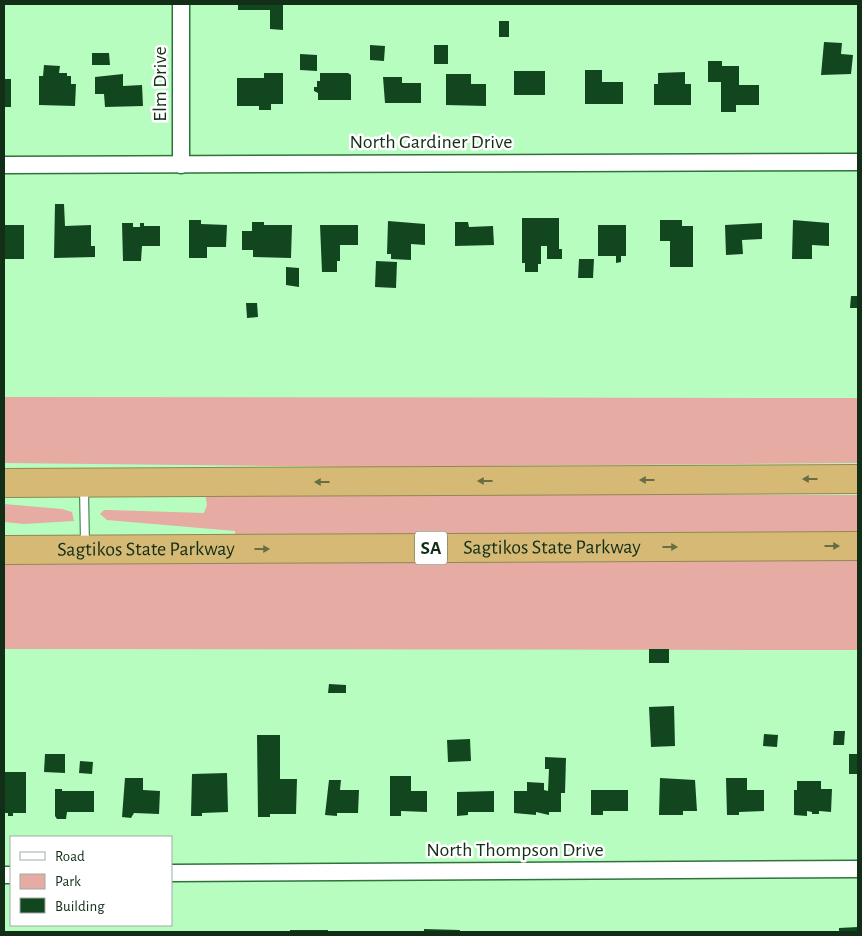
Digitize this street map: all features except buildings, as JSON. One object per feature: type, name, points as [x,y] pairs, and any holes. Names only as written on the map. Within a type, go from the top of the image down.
[{"type":"highway","points":[[4,483],[858,479]]},
{"type":"highway","name":"Sagtikos State Parkway","points":[[4,550],[858,546]]},
{"type":"street","name":"Elm Drive","points":[[181,4],[181,165]]},
{"type":"street","name":"North Gardiner Drive","points":[[4,165],[858,162]]},
{"type":"street","name":"North Thompson Drive","points":[[172,873],[858,868]]},
{"type":"lane","points":[[84,483],[85,550]]},
{"type":"green space","points":[[4,397],[858,398],[858,463],[368,467],[4,463]]},
{"type":"green space","points":[[205,493],[858,495],[858,533],[235,538],[235,531],[107,520],[100,514],[104,510],[204,513],[207,505]]},
{"type":"green space","points":[[4,504],[62,509],[72,512],[74,521],[24,524],[4,522]]},
{"type":"green space","points":[[858,559],[858,650],[4,649],[4,562]]}]
